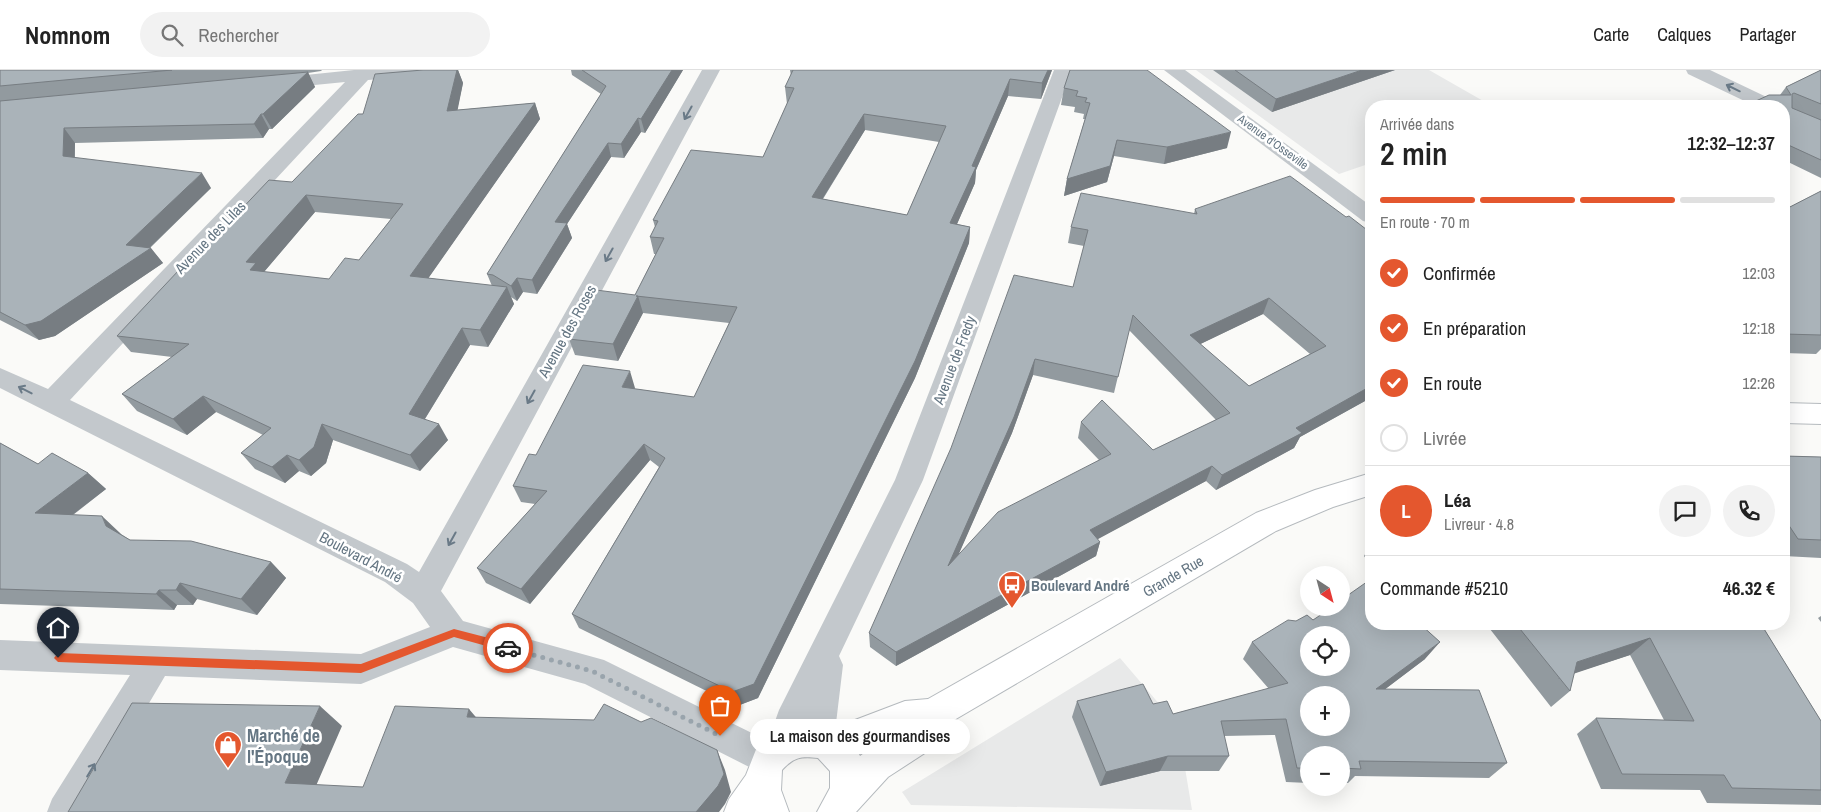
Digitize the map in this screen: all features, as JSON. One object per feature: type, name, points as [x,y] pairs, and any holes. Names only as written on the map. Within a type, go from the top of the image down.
[{"type":"main road","points":[[1790,413],[1821,414]]},
{"type":"main road","name":"Grande Rue","points":[[766,783],[797,740],[820,741],[878,730],[906,717],[932,715],[1266,522],[1325,498],[1365,486]]},
{"type":"main road","name":"Grande Rue","points":[[840,804],[876,764],[919,737],[932,715]]},
{"type":"main road","name":"Grande Rue","points":[[820,741],[834,747],[843,757],[848,769],[850,783],[840,804]]},
{"type":"street","points":[[256,85],[366,72],[417,70]]},
{"type":"street","name":"Avenue des Roses","points":[[424,593],[711,70]]},
{"type":"street","name":"Avenue de Fredy","points":[[766,783],[792,721],[909,480],[1063,70]]},
{"type":"street","name":"Avenue d'Osseville","points":[[1173,70],[1319,167],[1365,210]]},
{"type":"street","points":[[1695,70],[1758,100]]},
{"type":"street","name":"Avenue des Lilas","points":[[51,403],[366,72]]},
{"type":"street","name":"Boulevard André","points":[[0,377],[396,573],[424,593],[454,633]]},
{"type":"street","points":[[0,655],[361,669],[454,633],[592,671],[766,783]]},
{"type":"street","name":"Avenue de Fredy","points":[[820,741],[830,644]]},
{"type":"street","points":[[65,812],[156,662]]},
{"type":"shaded area","points":[[1196,70],[1429,70],[1482,100],[1365,100],[1365,165],[1339,174]]},
{"type":"shaded area","points":[[1120,658],[1178,726],[1192,810],[911,805],[902,792]]},
{"type":"building","points":[[0,70],[172,70],[0,86]]},
{"type":"building","points":[[423,70],[457,70],[447,111],[535,103],[410,276],[507,287],[480,330],[462,328],[409,414],[439,424],[410,455],[322,424],[314,447],[299,460],[287,455],[272,467],[241,453],[271,428],[203,396],[173,419],[122,394],[189,344],[117,336],[195,253],[199,254],[269,180],[292,182],[358,114],[363,114],[375,74]],"holes":[[[306,195],[403,204],[359,260],[345,258],[329,279],[250,270],[256,263],[246,262]]]},
{"type":"building","points":[[582,70],[672,70],[641,119],[638,118],[621,144],[608,143],[555,222],[567,223],[532,280],[517,278],[511,286],[493,275],[487,274],[606,86]]},
{"type":"building","points":[[793,70],[1048,70],[1042,83],[1010,79],[972,166],[976,167],[950,223],[970,227],[915,361],[754,684],[732,692],[572,614],[665,458],[644,444],[521,589],[477,568],[547,491],[513,486],[529,454],[536,455],[583,365],[630,371],[622,387],[694,397],[737,307],[638,296],[613,344],[569,339],[596,290],[635,295],[664,238],[650,237],[658,221],[653,220],[691,150],[763,157],[794,88],[785,87]],"holes":[[[864,114],[946,126],[907,215],[812,197]]]},
{"type":"building","points":[[1070,70],[1147,70],[1231,132],[1167,147],[1117,140],[1110,166],[1067,179],[1090,103],[1085,102],[1087,98],[1076,96],[1078,91],[1064,88]]},
{"type":"building","points":[[1235,70],[1362,70],[1276,99]]},
{"type":"building","points":[[1821,70],[1821,104],[1794,93],[1792,94],[1792,108],[1821,120],[1821,160],[1790,146],[1790,100],[1758,100],[1769,95],[1791,95],[1786,87]]},
{"type":"building","points":[[308,72],[261,114],[254,124],[64,128],[63,156],[202,173],[126,245],[151,248],[41,321],[25,325],[0,312],[0,101]]},
{"type":"building","points":[[1290,176],[1346,217],[1349,216],[1365,228],[1365,389],[1296,428],[1302,433],[1222,475],[1212,466],[1090,530],[1100,542],[896,652],[869,633],[951,448],[1014,275],[1073,287],[1088,230],[1071,227],[1081,193],[1197,214],[1195,209]],"holes":[[[1269,298],[1326,346],[1249,386],[1190,335]],[[1133,315],[1230,413],[1153,450],[1102,400],[1081,422],[1111,454],[998,512],[948,566],[1014,417],[1035,359],[1118,377]]]},
{"type":"building","points":[[1821,191],[1821,335],[1790,334],[1790,207]]},
{"type":"building","points":[[0,443],[38,464],[52,453],[88,473],[35,513],[102,516],[106,526],[130,540],[191,541],[271,562],[241,599],[180,583],[176,590],[159,590],[156,594],[0,589]]},
{"type":"building","points":[[1790,456],[1821,457],[1821,540],[1798,539],[1790,527]]},
{"type":"building","points":[[1365,583],[1365,630],[1427,630],[1440,642],[1376,689],[1479,690],[1507,763],[1359,761],[1361,769],[1350,768],[1350,746],[1300,746],[1300,768],[1297,768],[1286,719],[1221,721],[1229,756],[1168,756],[1106,772],[1077,701],[1143,684],[1153,704],[1167,701],[1173,714],[1288,683],[1252,642],[1288,620],[1296,621],[1308,616],[1313,620],[1319,616],[1350,616],[1350,594]]},
{"type":"building","points":[[1521,630],[1765,630],[1821,721],[1821,790],[1732,788],[1724,775],[1622,774],[1596,718],[1694,721],[1650,638],[1577,662],[1570,691]]},
{"type":"building","points":[[132,703],[320,706],[285,783],[363,787],[395,706],[469,709],[467,717],[594,720],[604,704],[641,722],[651,718],[717,750],[724,774],[718,786],[696,812],[68,812]]},
{"type":"way so far","points":[[508,648],[592,671],[720,736]]},
{"type":"place","name":"Boulevard André","points":[[1012,609]]},
{"type":"place","name":"La maison des gourmandises","points":[[720,736]]},
{"type":"place","name":"Marché de l'Époque","points":[[228,769]]},
{"type":"route","points":[[58,658],[361,669],[454,633],[508,648]]}]
